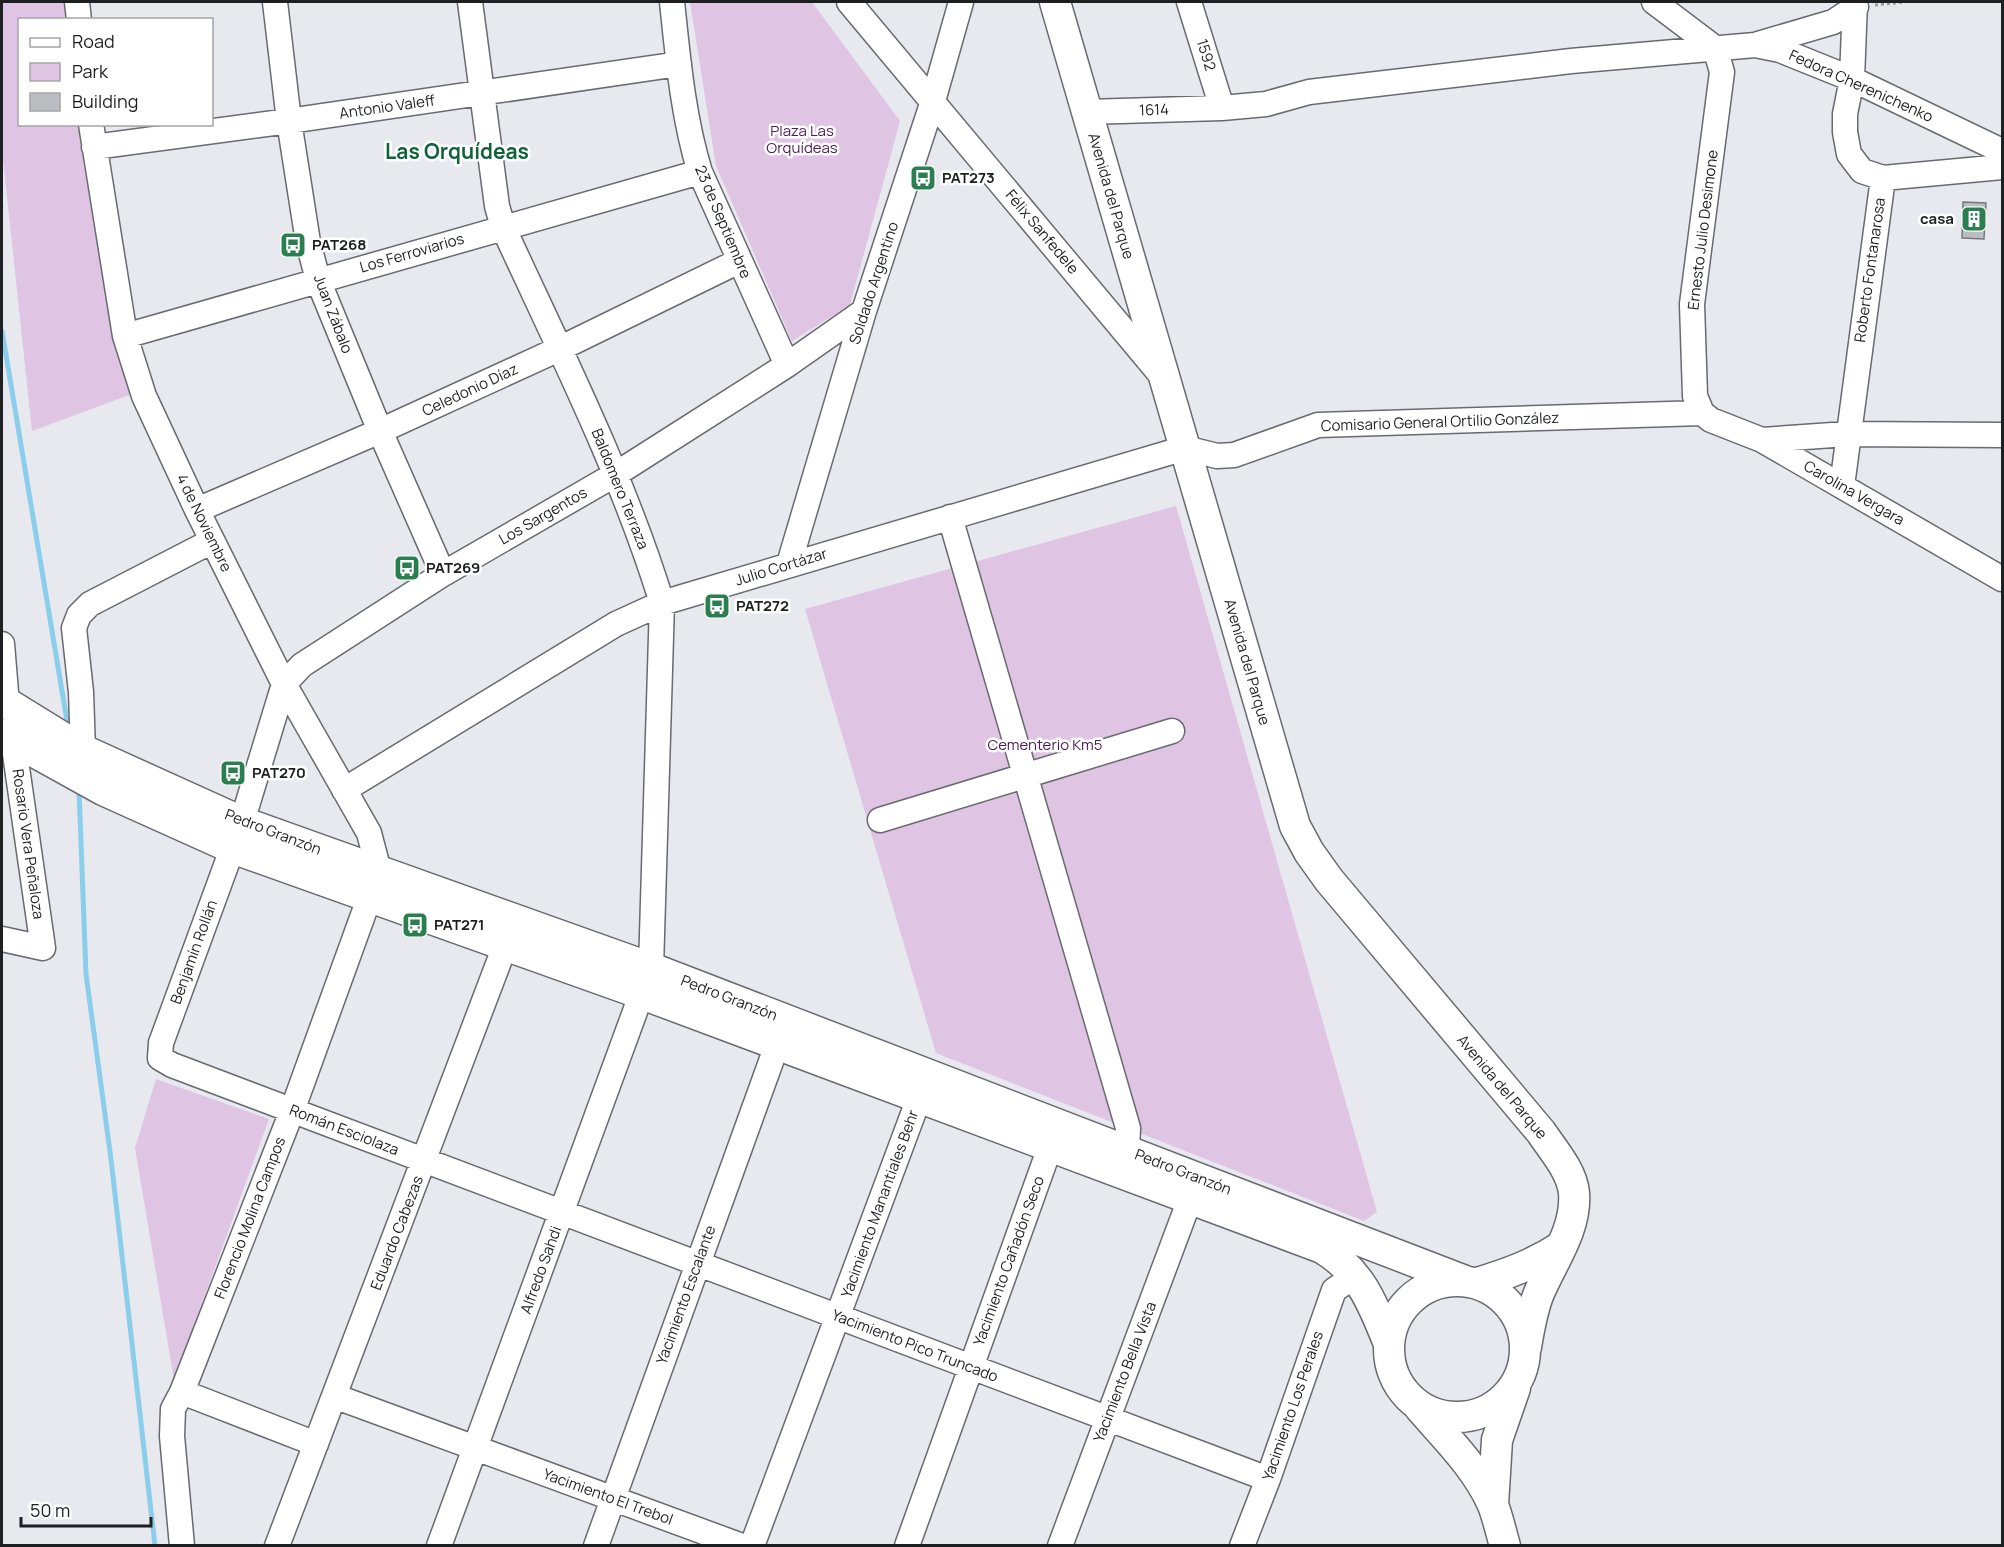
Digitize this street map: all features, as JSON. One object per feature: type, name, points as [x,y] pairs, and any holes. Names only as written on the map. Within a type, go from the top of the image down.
[{"type":"main road","name":"Avenida del Parque","points":[[1055,2],[1295,826],[1309,852],[1329,880],[1541,1132],[1558,1156],[1574,1191],[1574,1206],[1562,1246],[1532,1311],[1526,1347]]},
{"type":"main road","name":"Pedro Granzón","points":[[4,702],[83,750],[237,835]]},
{"type":"main road","name":"Pedro Granzón","points":[[7,737],[103,790],[237,835],[647,981],[1122,1161],[1471,1282]]},
{"type":"main road","name":"Pedro Granzón","points":[[647,981],[777,1045],[832,1051],[919,1098],[1050,1147],[1122,1161],[1190,1199],[1322,1248],[1338,1258],[1355,1276],[1370,1299],[1389,1344]]},
{"type":"main road","points":[[1505,1545],[1492,1505],[1473,1471],[1455,1447],[1403,1390],[1394,1374],[1389,1344],[1395,1321],[1409,1300],[1429,1286],[1446,1281],[1471,1282],[1521,1269],[1562,1246]]},
{"type":"main road","points":[[1471,1282],[1499,1294],[1508,1302],[1521,1323],[1526,1347],[1525,1359],[1497,1440],[1492,1505]]},
{"type":"main road","points":[[1412,1400],[1427,1410],[1444,1416],[1468,1416],[1491,1408],[1510,1393],[1517,1382]]},
{"type":"street","points":[[76,2],[79,18]]},
{"type":"street","name":"Juan Zábalo","points":[[275,2],[289,121],[308,242],[318,280],[380,431],[443,574]]},
{"type":"street","name":"Baldomero Terraza","points":[[470,2],[497,206],[503,227],[616,474],[662,603],[647,981]]},
{"type":"street","name":"23 de Septiembre","points":[[672,2],[679,64],[694,151],[700,172],[786,365]]},
{"type":"street","name":"Félix Sanfedele","points":[[849,2],[1165,380]]},
{"type":"street","name":"Soldado Argentino","points":[[789,564],[864,311],[933,101],[961,2]]},
{"type":"street","name":"1592","points":[[1189,2],[1222,108]]},
{"type":"street","points":[[1654,2],[1715,48]]},
{"type":"street","points":[[1755,45],[1833,22],[1856,4]]},
{"type":"street","name":"Roberto Fontanarosa","points":[[1842,486],[1847,434],[1883,177],[1862,171],[1849,154],[1845,132],[1845,114],[1852,79],[1856,4]]},
{"type":"street","name":"Fedora Cherenichenko","points":[[1571,61],[1755,45],[1780,50],[1852,79],[2002,151]]},
{"type":"street","name":"Ernesto Julio Desimone","points":[[1702,413],[1695,396],[1692,304],[1722,72],[1715,48]]},
{"type":"street","name":"1614","points":[[1086,112],[1222,108],[1266,104],[1309,92],[1571,61]]},
{"type":"street","name":"Antonio Valeff","points":[[93,136],[289,121],[679,64]]},
{"type":"street","name":"4 de Noviembre","points":[[93,136],[125,336],[144,396],[212,541],[284,684],[369,833],[375,884]]},
{"type":"street","points":[[1883,177],[2002,167]]},
{"type":"street","name":"Los Ferroviarios","points":[[125,336],[700,172]]},
{"type":"street","name":"Celedonio Díaz","points":[[197,510],[380,431],[559,349],[739,261]]},
{"type":"street","name":"Los Sargentos","points":[[237,835],[284,684],[302,665],[443,574],[616,474],[786,365],[864,311]]},
{"type":"street","name":"Carolina Vergara","points":[[1702,413],[1712,420],[1762,440],[2002,579]]},
{"type":"street","name":"Comisario General Ortilio González","points":[[1185,448],[1217,456],[1234,455],[1318,425],[1702,413]]},
{"type":"street","points":[[1762,440],[1847,434],[2002,435]]},
{"type":"street","name":"Julio Cortázar","points":[[344,790],[616,624],[662,603],[1185,448]]},
{"type":"street","points":[[950,517],[1128,1128],[1122,1161]]},
{"type":"street","points":[[83,750],[81,692],[74,628],[79,615],[90,604],[212,541]]},
{"type":"street","points":[[2,644],[4,702]]},
{"type":"street","points":[[880,820],[1172,731]]},
{"type":"street","name":"Rosario Vera Peñaloza","points":[[2,939],[43,948],[7,737]]},
{"type":"street","name":"Benjamín Rollán","points":[[160,1058],[161,1043],[237,835]]},
{"type":"street","name":"Florencio Molina Campos","points":[[182,1545],[172,1436],[174,1408],[292,1111],[375,884]]},
{"type":"street","name":"Eduardo Cabezas","points":[[277,1545],[425,1161],[510,932]]},
{"type":"street","name":"Alfredo Sahdi","points":[[440,1545],[647,981]]},
{"type":"street","name":"Yacimiento Escalante","points":[[596,1545],[777,1045]]},
{"type":"street","name":"Román Esciolaza","points":[[160,1058],[172,1065],[562,1213]]},
{"type":"street","name":"Yacimiento Manantiales Behr","points":[[752,1545],[919,1098]]},
{"type":"street","name":"Yacimiento Cañadón Seco","points":[[907,1545],[1050,1147]]},
{"type":"street","name":"Yacimiento Bella Vista","points":[[1060,1545],[1190,1199]]},
{"type":"street","name":"Yacimiento Pico Truncado","points":[[562,1213],[1268,1479]]},
{"type":"street","name":"Yacimiento Los Perales","points":[[1242,1545],[1268,1479],[1334,1290],[1355,1276]]},
{"type":"street","points":[[182,1392],[316,1444]]},
{"type":"street","name":"Yacimiento El Trebol","points":[[334,1396],[742,1545]]},
{"type":"path","points":[[1856,4],[1905,2]]},
{"type":"green space","points":[[2,2],[68,2],[71,18],[18,18],[18,126],[87,126],[140,391],[32,431],[2,150]]},
{"type":"green space","name":"Plaza Las Orquídeas","points":[[690,2],[812,2],[900,121],[850,305],[792,341],[716,166]]},
{"type":"green space","name":"Cementerio Km5","points":[[1176,506],[1377,1212],[1364,1221],[936,1053],[805,609]]},
{"type":"green space","points":[[156,1079],[269,1119],[174,1380],[135,1148]]},
{"type":"building","name":"casa","points":[[1963,202],[1986,203],[1984,239],[1962,238]]},
{"type":"waterway","points":[[2,331],[68,727]]},
{"type":"waterway","points":[[79,790],[86,974],[111,1159],[155,1546]]},
{"type":"place","name":"PAT273","points":[[923,178]]},
{"type":"place","name":"casa","points":[[1974,219]]},
{"type":"place","name":"PAT268","points":[[293,245]]},
{"type":"place","name":"PAT269","points":[[407,568]]},
{"type":"place","name":"PAT272","points":[[717,606]]},
{"type":"place","name":"PAT270","points":[[233,773]]},
{"type":"place","name":"PAT271","points":[[415,925]]},
{"type":"district","name":"Las Orquídeas","points":[[457,152]]}]
